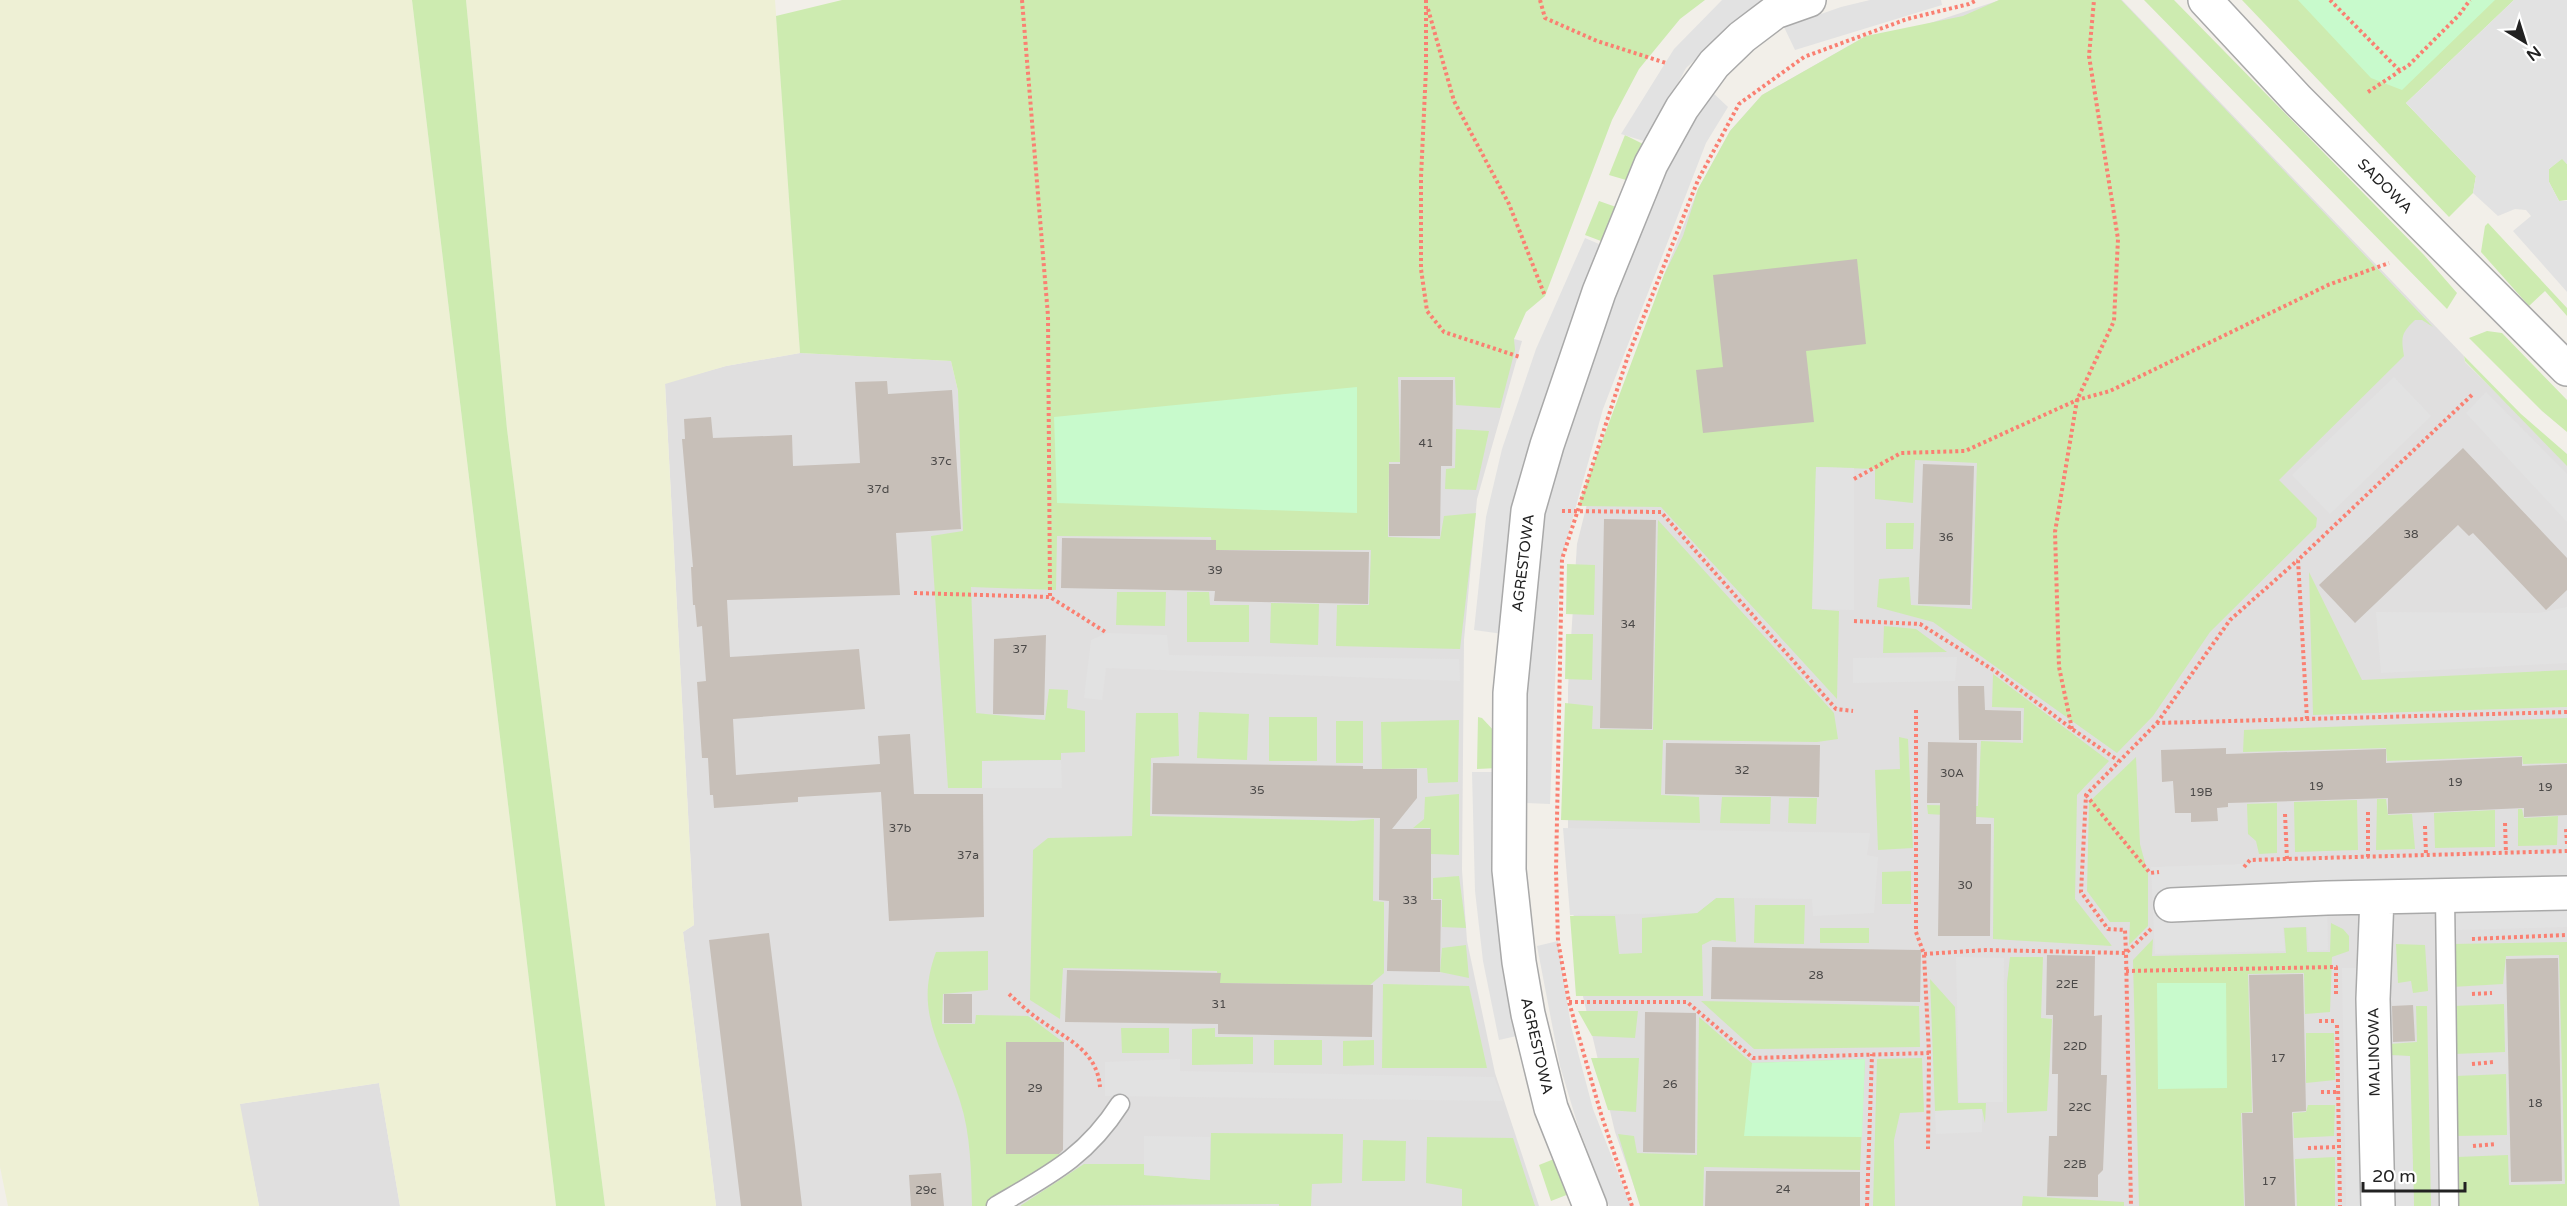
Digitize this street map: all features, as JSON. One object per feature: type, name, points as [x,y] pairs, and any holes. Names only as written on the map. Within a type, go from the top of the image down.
[{"type":"street","name":"AGRESTOWA","points":[[1590,1206],[1551,1108],[1519,962],[1509,870],[1510,693],[1528,511],[1547,445],[1599,292],[1651,164],[1682,108],[1714,64],[1775,12],[1809,0]]},
{"type":"street","name":"SADOWA","points":[[2205,0],[2298,100],[2567,369]]},
{"type":"street","points":[[2162,916],[2377,897],[2567,893]]},
{"type":"street","name":"MALINOWA","points":[[2377,897],[2373,999],[2378,1206]]},
{"type":"lane","points":[[2445,896],[2449,1206]]},
{"type":"lane","points":[[996,1206],[1067,1164],[1103,1130],[1120,1104]]},
{"type":"path","points":[[1022,0],[1048,316],[1050,597]]},
{"type":"path","points":[[1426,0],[1455,101],[1509,204],[1545,296]]},
{"type":"path","points":[[1426,0],[1426,69],[1420,189],[1421,269],[1427,311],[1444,332],[1520,357]]},
{"type":"path","points":[[1540,0],[1545,18],[1597,41],[1666,63]]},
{"type":"path","points":[[1632,1206],[1601,1114],[1569,1002],[1558,941],[1556,849],[1562,559],[1624,366],[1698,180],[1739,104],[1804,57],[1907,19],[1977,0]]},
{"type":"path","points":[[2072,729],[2059,668],[2055,532],[2077,400],[2114,321],[2118,251],[2089,56],[2094,0]]},
{"type":"path","points":[[2330,0],[2400,71]]},
{"type":"path","points":[[2368,92],[2409,65],[2470,0]]},
{"type":"path","points":[[1854,479],[1901,453],[1965,451],[2077,400],[2110,391],[2328,285],[2389,263]]},
{"type":"path","points":[[2131,1206],[2125,930],[2108,929],[2081,892],[2086,795],[2157,723],[2230,620],[2298,560],[2474,393]]},
{"type":"path","points":[[1528,511],[1661,512],[1836,709],[1853,711]]},
{"type":"path","points":[[2298,560],[2307,719]]},
{"type":"path","points":[[914,593],[1050,597],[1107,633]]},
{"type":"path","points":[[1854,621],[1920,624],[1995,671],[2072,729],[2120,761]]},
{"type":"path","points":[[1916,710],[1916,932],[1924,954],[1929,1053],[1928,1149]]},
{"type":"path","points":[[2157,723],[2567,712]]},
{"type":"path","points":[[2086,795],[2150,873],[2162,872]]},
{"type":"path","points":[[2368,812],[2368,856]]},
{"type":"path","points":[[2285,814],[2287,859]]},
{"type":"path","points":[[2505,823],[2506,853]]},
{"type":"path","points":[[2425,826],[2426,854]]},
{"type":"path","points":[[2566,829],[2567,844]]},
{"type":"path","points":[[2242,868],[2250,860],[2567,851]]},
{"type":"path","points":[[1924,954],[1986,950],[2126,953],[2162,916]]},
{"type":"path","points":[[2444,940],[2567,935]]},
{"type":"path","points":[[2126,971],[2336,967],[2336,1000]]},
{"type":"path","points":[[1009,994],[1038,1018],[1073,1040],[1095,1064],[1099,1078],[1103,1130]]},
{"type":"path","points":[[1569,1002],[1688,1002],[1753,1058],[1929,1053]]},
{"type":"path","points":[[2337,1010],[2340,1206]]},
{"type":"path","points":[[2319,1021],[2337,1021]]},
{"type":"path","points":[[1867,1206],[1872,1054]]},
{"type":"path","points":[[2321,1092],[2338,1092]]},
{"type":"path","points":[[2308,1148],[2338,1147]]},
{"type":"shaded area","points":[[1722,0],[1770,0],[1743,16],[1686,68],[1647,142],[1621,134],[1674,49]]},
{"type":"shaded area","points":[[1870,0],[1941,0],[1942,5],[1795,50],[1784,27],[1841,7]]},
{"type":"shaded area","points":[[2000,0],[2122,0],[2464,356],[2465,362],[2567,462],[2567,1206],[1641,1206],[1615,1132],[1578,975],[1568,839],[1568,687],[1577,544],[1590,492],[1647,335],[1664,275],[1698,189],[1730,131],[1762,95],[1866,36],[1912,29]]},
{"type":"shaded area","points":[[2514,0],[2567,0],[2567,164],[2562,159],[2549,169],[2549,182],[2559,201],[2567,201],[2567,292],[2513,231],[2531,216],[2526,210],[2515,209],[2498,216],[2473,193],[2476,176],[2406,103]]},
{"type":"shaded area","points":[[1711,91],[1728,107],[1706,143],[1603,409],[1560,564],[1550,804],[1526,803],[1528,650],[1536,549],[1565,433],[1606,315],[1676,145]]},
{"type":"shaded area","points":[[1585,238],[1606,247],[1503,634],[1474,630],[1486,517],[1502,449],[1536,349]]},
{"type":"shaded area","points":[[1514,339],[1522,341],[1477,499],[1464,640],[1462,870],[1467,941],[1495,1073],[1539,1206],[716,1206],[683,932],[694,925],[665,383],[726,366],[800,353],[951,361],[958,391]]},
{"type":"shaded area","points":[[2394,377],[2431,416],[2330,514],[2292,475]]},
{"type":"shaded area","points":[[2486,392],[2567,474],[2567,522],[2466,413]]},
{"type":"shaded area","points":[[1816,467],[1854,468],[1854,610],[1812,609]]},
{"type":"shaded area","points":[[2567,607],[2567,663],[2381,673],[2376,612],[2539,613]]},
{"type":"shaded area","points":[[1107,633],[1167,635],[1169,655],[1459,659],[1460,681],[1106,668],[1102,700],[1084,698],[1091,640]]},
{"type":"shaded area","points":[[1957,657],[1955,681],[1853,683],[1853,658]]},
{"type":"shaded area","points":[[1061,760],[1062,788],[982,788],[982,761]]},
{"type":"shaded area","points":[[1472,772],[1498,772],[1521,1035],[1499,1040],[1483,961],[1475,891]]},
{"type":"shaded area","points":[[1563,828],[1870,833],[1867,855],[1878,857],[1874,913],[1813,916],[1812,899],[1716,898],[1697,913],[1570,915]]},
{"type":"shaded area","points":[[2567,851],[2567,882],[2327,898],[2328,950],[2309,951],[2307,927],[2283,927],[2285,951],[2155,954],[2151,867],[2245,864],[2250,860]]},
{"type":"shaded area","points":[[2567,903],[2567,927],[2455,930],[2455,906]]},
{"type":"shaded area","points":[[1558,941],[1571,1026],[1593,1109],[1631,1206],[1609,1206],[1578,1126],[1560,1066],[1537,946]]},
{"type":"shaded area","points":[[1956,957],[2004,958],[2003,1102],[1959,1102]]},
{"type":"shaded area","points":[[2342,968],[2362,968],[2365,1055],[2410,1056],[2414,1206],[2346,1206]]},
{"type":"shaded area","points":[[1180,1059],[1180,1071],[1494,1077],[1503,1101],[1105,1096],[1105,1062]]},
{"type":"shaded area","points":[[379,1083],[400,1206],[259,1206],[239,1104]]},
{"type":"shaded area","points":[[1982,1109],[1982,1132],[1936,1134],[1935,1111]]},
{"type":"shaded area","points":[[1144,1136],[1210,1137],[1210,1180],[1144,1175]]},
{"type":"green space","points":[[0,0],[412,0],[556,1206],[400,1206],[379,1083],[240,1104],[259,1206],[8,1206],[0,1167]]},
{"type":"green space","points":[[412,0],[466,0],[507,429],[605,1206],[556,1206]]},
{"type":"green space","points":[[466,0],[775,0],[800,353],[726,366],[665,384],[694,925],[683,932],[716,1206],[605,1206],[507,429]]},
{"type":"green space","points":[[842,0],[1705,0],[1680,19],[1639,69],[1612,120],[1545,296],[1526,312],[1514,339],[1515,350],[1500,408],[1456,405],[1455,377],[1398,377],[1400,462],[1389,462],[1388,537],[1440,539],[1444,516],[1476,513],[1460,649],[1336,646],[1337,605],[1369,605],[1371,550],[1212,550],[1211,537],[1057,536],[1056,590],[971,587],[976,713],[1045,720],[1049,689],[1068,690],[1067,708],[1085,711],[1085,752],[1061,753],[1061,760],[983,761],[982,788],[948,788],[931,536],[963,531],[958,391],[951,361],[800,353],[776,16]]},
{"type":"green space","points":[[1999,0],[2121,0],[2433,327],[2422,320],[2415,320],[2410,324],[2403,336],[2404,356],[2279,480],[2317,518],[2316,527],[2210,632],[2153,716],[2117,753],[1933,622],[1877,607],[1879,579],[1909,577],[1911,605],[1972,609],[1977,463],[1915,460],[1913,503],[1875,499],[1875,469],[1816,467],[1813,609],[1839,611],[1837,699],[1661,507],[1578,506],[1664,275],[1683,236],[1698,189],[1730,131],[1762,95],[1866,36],[1963,16]]},
{"type":"green space","points":[[2144,0],[2174,0],[2424,255],[2457,293],[2447,309]]},
{"type":"green space","points":[[2242,0],[2514,0],[2406,103],[2476,176],[2473,193],[2449,217]]},
{"type":"green space","points":[[2298,0],[2495,0],[2402,90],[2371,78]]},
{"type":"green space","points":[[1625,135],[1645,145],[1635,174],[1626,180],[1609,175]]},
{"type":"green space","points":[[2562,158],[2567,164],[2567,200],[2559,201],[2549,182],[2549,169]]},
{"type":"green space","points":[[1599,201],[1616,207],[1609,244],[1585,235]]},
{"type":"green space","points":[[2488,223],[2567,308],[2567,316],[2545,291],[2529,306],[2481,252],[2485,226]]},
{"type":"green space","points":[[2487,331],[2502,333],[2567,400],[2567,432],[2542,411],[2469,338]]},
{"type":"green space","points":[[2464,356],[2521,414],[2567,454],[2567,466],[2465,361]]},
{"type":"green space","points":[[1357,387],[1357,513],[1057,503],[1054,417]]},
{"type":"green space","points":[[1456,429],[1489,431],[1476,490],[1445,489],[1446,469],[1455,468]]},
{"type":"green space","points":[[1658,520],[1834,713],[1838,739],[1817,742],[1663,740],[1661,795],[1699,797],[1700,823],[1561,820],[1565,703],[1593,706],[1592,729],[1653,730]]},
{"type":"green space","points":[[1886,523],[1914,523],[1913,549],[1886,549]]},
{"type":"green space","points":[[1567,564],[1595,565],[1594,615],[1566,614]]},
{"type":"green space","points":[[2309,572],[2362,680],[2567,670],[2567,707],[2313,715]]},
{"type":"green space","points":[[1117,592],[1166,592],[1165,626],[1116,625]]},
{"type":"green space","points":[[1187,592],[1209,592],[1210,605],[1249,605],[1249,642],[1187,642]]},
{"type":"green space","points":[[1271,603],[1319,604],[1318,645],[1270,643]]},
{"type":"green space","points":[[1884,626],[1916,629],[1947,652],[1883,653]]},
{"type":"green space","points":[[1566,634],[1593,634],[1592,680],[1565,679]]},
{"type":"green space","points":[[1993,674],[2109,761],[2077,795],[2075,899],[2112,946],[1993,939],[1994,818],[1928,814],[1927,805],[1978,806],[1981,741],[2023,743],[2024,708],[1992,707]]},
{"type":"green space","points":[[1199,712],[1249,714],[1247,760],[1197,758]]},
{"type":"green space","points":[[1136,713],[1178,713],[1179,756],[1151,758],[1150,816],[1354,821],[1374,819],[1373,901],[1384,902],[1384,973],[1370,985],[1218,983],[1217,971],[1063,968],[1060,1019],[1030,1000],[1033,850],[1048,838],[1132,836]]},
{"type":"green space","points":[[1269,717],[1317,717],[1317,761],[1269,761]]},
{"type":"green space","points":[[1478,717],[1482,718],[1496,733],[1498,768],[1477,769]]},
{"type":"green space","points":[[2567,718],[2567,763],[2523,764],[2522,756],[2387,761],[2386,748],[2243,752],[2244,730]]},
{"type":"green space","points":[[1459,720],[1458,782],[1428,783],[1427,768],[1382,769],[1381,722]]},
{"type":"green space","points":[[1336,721],[1363,721],[1363,763],[1336,763]]},
{"type":"green space","points":[[1899,737],[1908,739],[1913,848],[1878,850],[1875,770],[1900,769]]},
{"type":"green space","points":[[2136,757],[2140,844],[2148,874],[2148,926],[2129,945],[2130,922],[2110,922],[2087,891],[2089,802]]},
{"type":"green space","points":[[1459,794],[1459,855],[1431,854],[1430,828],[1413,828],[1424,819],[1425,797]]},
{"type":"green space","points":[[1722,797],[1771,797],[1770,824],[1720,823]]},
{"type":"green space","points":[[1789,798],[1817,798],[1816,824],[1788,823]]},
{"type":"green space","points":[[2377,799],[2386,799],[2388,815],[2412,814],[2415,849],[2376,850]]},
{"type":"green space","points":[[2357,800],[2358,850],[2295,852],[2294,802]]},
{"type":"green space","points":[[2277,803],[2277,853],[2259,854],[2256,841],[2248,834],[2247,804]]},
{"type":"green space","points":[[2518,809],[2522,809],[2524,818],[2558,816],[2557,845],[2518,846]]},
{"type":"green space","points":[[2495,810],[2495,847],[2435,848],[2434,813]]},
{"type":"green space","points":[[1911,871],[1911,904],[1882,904],[1882,872]]},
{"type":"green space","points":[[1459,876],[1466,928],[1442,927],[1442,899],[1433,899],[1433,878]]},
{"type":"green space","points":[[1716,898],[1734,898],[1736,942],[1712,940],[1702,945],[1703,996],[1576,996],[1570,916],[1615,916],[1619,954],[1642,953],[1642,918],[1697,913]]},
{"type":"green space","points":[[1755,905],[1805,905],[1804,944],[1754,943]]},
{"type":"green space","points":[[2331,923],[2343,929],[2349,936],[2349,951],[2332,957],[2330,1012],[2305,1014],[2304,973],[2248,974],[2252,1112],[2241,1113],[2244,1206],[2139,1206],[2133,960],[2153,939],[2152,956],[2286,953],[2284,928],[2306,927],[2307,952],[2330,952]]},
{"type":"green space","points":[[1820,928],[1869,928],[1869,943],[1820,943]]},
{"type":"green space","points":[[2567,942],[2567,1206],[2458,1206],[2457,1157],[2508,1155],[2509,1185],[2565,1184],[2559,955],[2506,956],[2503,984],[2452,987],[2450,944]]},
{"type":"green space","points":[[2396,944],[2425,945],[2428,991],[2413,993],[2411,981],[2398,983]]},
{"type":"green space","points":[[1466,945],[1469,978],[1440,972],[1442,948]]},
{"type":"green space","points":[[988,951],[988,990],[943,994],[942,1024],[975,1024],[976,1015],[1028,1016],[1063,1042],[1006,1042],[1006,1154],[1063,1154],[1034,1174],[989,1199],[993,1206],[972,1206],[970,1153],[964,1114],[933,1029],[928,994],[936,952]]},
{"type":"green space","points":[[2010,957],[2043,957],[2041,1018],[2052,1019],[2047,1111],[2007,1113],[2007,983]]},
{"type":"green space","points":[[1930,979],[1955,1007],[1958,1103],[1986,1103],[1985,1123],[1982,1109],[1935,1111]]},
{"type":"green space","points":[[2157,983],[2226,983],[2227,1088],[2158,1089]]},
{"type":"green space","points":[[1383,984],[1469,986],[1487,1068],[1382,1068]]},
{"type":"green space","points":[[1701,1001],[1919,1006],[1920,1047],[1754,1049]]},
{"type":"green space","points":[[2504,1004],[2505,1052],[2454,1054],[2453,1006]]},
{"type":"green space","points":[[2416,1006],[2427,1006],[2431,1206],[2414,1206],[2409,1056],[2390,1055],[2389,1044],[2417,1042]]},
{"type":"green space","points":[[1578,1011],[1638,1011],[1635,1038],[1592,1036]]},
{"type":"green space","points":[[1699,1017],[1752,1063],[1865,1059],[1860,1170],[1704,1167],[1703,1206],[1640,1206],[1618,1134],[1634,1136],[1637,1153],[1697,1155]]},
{"type":"green space","points":[[1121,1028],[1169,1028],[1169,1053],[1122,1053]]},
{"type":"green space","points":[[1215,1028],[1215,1037],[1253,1037],[1253,1064],[1192,1065],[1192,1029]]},
{"type":"green space","points":[[2306,1033],[2334,1033],[2335,1080],[2306,1083]]},
{"type":"green space","points":[[1274,1040],[1322,1040],[1322,1065],[1274,1065]]},
{"type":"green space","points":[[1374,1040],[1374,1065],[1343,1066],[1343,1041]]},
{"type":"green space","points":[[1591,1058],[1639,1058],[1636,1112],[1608,1110]]},
{"type":"green space","points":[[1922,1058],[1924,1112],[1900,1113],[1894,1140],[1895,1206],[1873,1206],[1877,1059]]},
{"type":"green space","points":[[1865,1059],[1862,1137],[1744,1136],[1752,1063]]},
{"type":"green space","points":[[2506,1074],[2507,1135],[2456,1136],[2455,1076]]},
{"type":"green space","points":[[2308,1105],[2335,1105],[2334,1136],[2294,1138],[2293,1113],[2306,1112]]},
{"type":"green space","points":[[1211,1133],[1343,1134],[1342,1183],[1312,1184],[1311,1206],[1279,1206],[1279,1204],[1020,1206],[1084,1164],[1144,1164],[1144,1175],[1210,1180]]},
{"type":"green space","points":[[1427,1137],[1513,1138],[1535,1206],[1462,1206],[1462,1189],[1426,1183]]},
{"type":"green space","points":[[1363,1140],[1406,1141],[1405,1181],[1362,1181]]},
{"type":"green space","points":[[1559,1157],[1569,1194],[1551,1201],[1539,1165]]},
{"type":"green space","points":[[2335,1157],[2335,1206],[2297,1206],[2295,1159]]},
{"type":"green space","points":[[2023,1196],[2124,1202],[2124,1206],[2022,1206]]},
{"type":"building","points":[[1857,259],[1866,344],[1806,351],[1814,422],[1703,433],[1696,370],[1723,367],[1713,275]]},
{"type":"building","points":[[1401,380],[1453,380],[1452,466],[1441,466],[1440,536],[1389,536],[1389,464],[1400,464]]},
{"type":"building","points":[[887,381],[888,394],[952,390],[961,529],[896,533],[900,595],[727,600],[730,657],[859,649],[865,709],[733,719],[736,775],[880,764],[878,736],[910,734],[914,794],[983,794],[984,917],[889,921],[881,792],[798,797],[798,802],[714,808],[713,795],[710,795],[708,758],[702,758],[697,682],[706,681],[702,626],[697,627],[695,605],[693,605],[691,567],[693,567],[682,439],[685,439],[684,419],[711,417],[713,438],[792,435],[793,466],[860,463],[855,382]]},
{"type":"building","points":[[2463,448],[2567,558],[2567,590],[2546,610],[2473,533],[2469,536],[2458,525],[2355,623],[2319,585]]},
{"type":"building","points":[[1923,464],[1974,466],[1970,605],[1918,604]]},
{"type":"building","points":[[1604,519],[1656,520],[1652,729],[1600,728]]},
{"type":"building","points":[[1062,538],[1216,540],[1216,550],[1369,552],[1368,604],[1214,601],[1215,591],[1061,588]]},
{"type":"building","points":[[1046,635],[1044,715],[993,714],[994,639]]},
{"type":"building","points":[[1958,686],[1984,686],[1985,710],[2021,711],[2021,740],[1959,740]]},
{"type":"building","points":[[1928,742],[1977,743],[1976,824],[1991,824],[1990,936],[1938,936],[1940,803],[1927,803]]},
{"type":"building","points":[[1666,743],[1820,745],[1819,797],[1665,794]]},
{"type":"building","points":[[2226,748],[2226,754],[2386,749],[2386,763],[2522,757],[2522,766],[2567,764],[2567,815],[2524,817],[2524,808],[2388,814],[2388,798],[2228,803],[2228,807],[2217,808],[2218,821],[2191,822],[2191,813],[2175,813],[2173,781],[2162,782],[2161,750]]},
{"type":"building","points":[[1153,763],[1417,769],[1417,798],[1392,829],[1431,829],[1431,900],[1441,900],[1440,972],[1387,971],[1389,901],[1379,900],[1380,818],[1152,814]]},
{"type":"building","points":[[769,933],[802,1206],[741,1206],[709,940]]},
{"type":"building","points":[[1712,947],[1921,950],[1920,1002],[1711,999]]},
{"type":"building","points":[[2047,955],[2095,956],[2094,1016],[2102,1015],[2101,1075],[2107,1075],[2103,1170],[2098,1175],[2098,1197],[2047,1196],[2049,1136],[2057,1136],[2058,1074],[2052,1074],[2053,1015],[2046,1015]]},
{"type":"building","points":[[2558,958],[2562,1181],[2511,1182],[2506,959]]},
{"type":"building","points":[[1067,970],[1221,973],[1220,983],[1373,985],[1372,1037],[1218,1034],[1218,1024],[1065,1022]]},
{"type":"building","points":[[2303,974],[2306,1111],[2292,1112],[2295,1206],[2245,1206],[2242,1113],[2253,1113],[2249,975]]},
{"type":"building","points":[[944,994],[972,994],[972,1023],[944,1023]]},
{"type":"building","points":[[2413,1005],[2415,1041],[2393,1042],[2392,1006]]},
{"type":"building","points":[[1645,1012],[1696,1013],[1695,1153],[1643,1152]]},
{"type":"building","points":[[1006,1042],[1064,1042],[1063,1150],[1059,1154],[1006,1154]]},
{"type":"building","points":[[1706,1171],[1860,1172],[1860,1206],[1705,1206]]},
{"type":"building","points":[[941,1173],[944,1206],[911,1206],[909,1175]]}]
